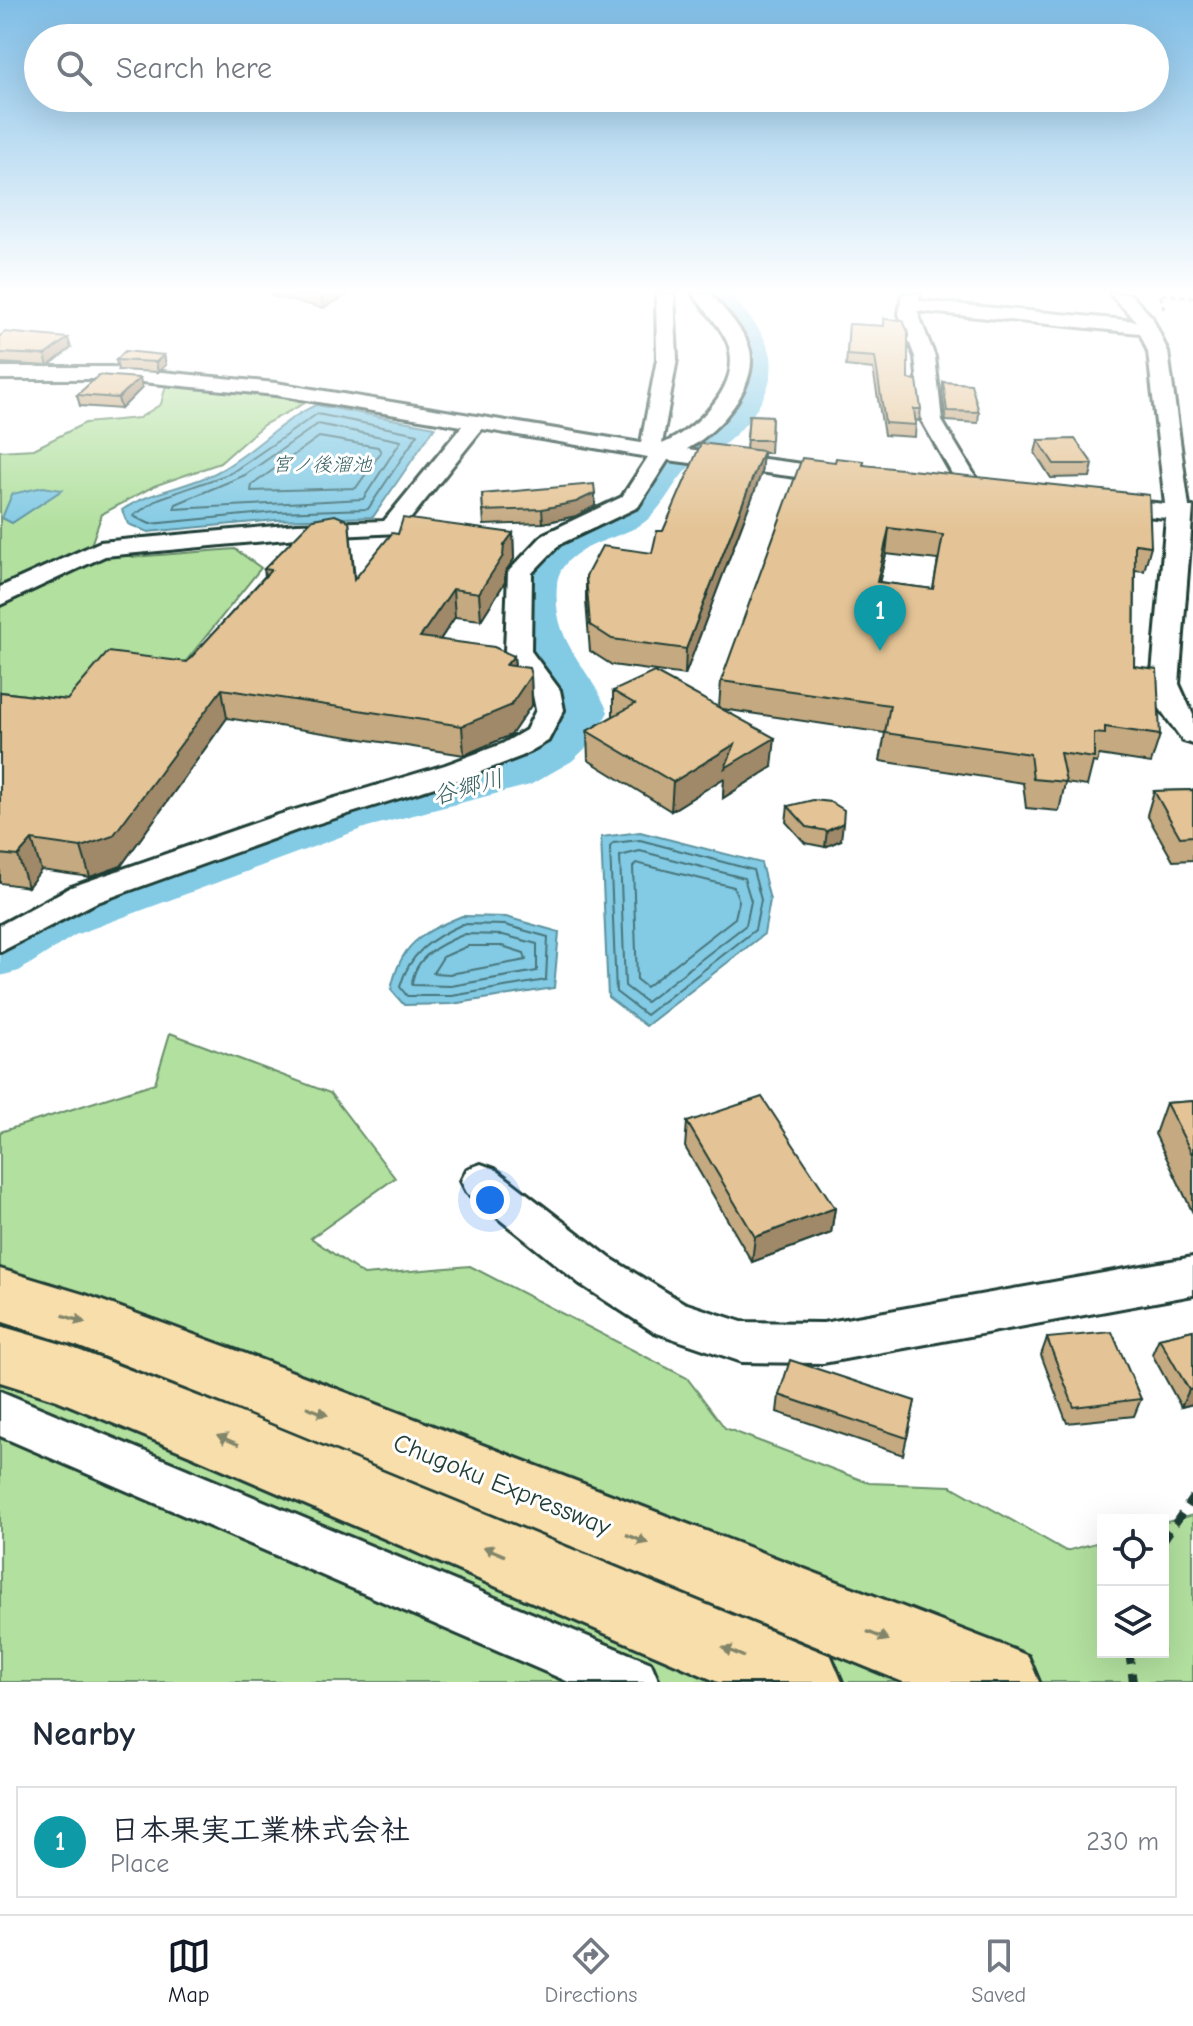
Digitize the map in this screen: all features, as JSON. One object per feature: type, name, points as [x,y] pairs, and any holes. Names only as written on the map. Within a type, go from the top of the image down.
[{"type":"highway","name":"Chugoku Expressway","points":[[0,1295],[86,1322],[246,1383],[1002,1682]]},
{"type":"highway","points":[[0,1354],[65,1374],[213,1433],[805,1682]]},
{"type":"street","points":[[0,940],[83,895],[289,822],[456,771],[512,750],[538,735],[550,710],[546,690],[518,651],[520,572],[552,539],[630,502],[661,452],[666,372]]},
{"type":"street","points":[[661,452],[683,443],[703,427],[739,379],[740,372]]},
{"type":"street","points":[[927,372],[932,421],[972,490],[936,486]]},
{"type":"street","points":[[1161,372],[1185,513],[1165,684],[1172,706],[1193,735]]},
{"type":"street","points":[[0,373],[111,373],[276,389],[475,424],[866,479]]},
{"type":"street","points":[[0,597],[100,549],[297,531],[391,528],[475,424]]},
{"type":"street","points":[[1086,502],[1185,513]]},
{"type":"street","points":[[481,1181],[595,1271],[670,1318],[742,1342],[823,1343],[1193,1276]]},
{"type":"street","points":[[0,1413],[632,1682]]},
{"type":"path","points":[[1169,1532],[1193,1497]]},
{"type":"path","points":[[1130,1658],[1133,1682]]},
{"type":"green space","points":[[166,385],[309,401],[263,425],[220,463],[154,486],[102,514],[91,545],[134,557],[235,549],[261,568],[183,665],[63,710],[0,708],[0,451],[34,449],[85,423],[139,418],[161,404]]},
{"type":"green space","points":[[170,1033],[330,1093],[395,1178],[311,1238],[364,1275],[470,1266],[687,1378],[725,1428],[869,1483],[951,1486],[1066,1551],[1097,1543],[1097,1658],[1169,1658],[1169,1521],[1193,1515],[1193,1682],[0,1682],[0,1132],[155,1083]]},
{"type":"water","name":"宮ノ後溜池","points":[[316,405],[435,427],[373,517],[276,520],[148,532],[128,524],[122,510],[145,498],[219,471],[291,419]]},
{"type":"water","points":[[43,487],[62,490],[12,523],[2,518],[12,494]]},
{"type":"water","points":[[640,832],[761,863],[770,900],[764,934],[646,1026],[608,997],[601,837]]},
{"type":"water","points":[[462,916],[506,917],[559,932],[554,988],[452,1004],[404,1005],[391,990],[400,961],[414,942]]},
{"type":"building","points":[[877,372],[908,372],[908,379],[917,380],[921,409],[914,409],[916,425],[885,423]]},
{"type":"building","points":[[99,375],[140,378],[118,398],[77,395]]},
{"type":"building","points":[[943,382],[971,384],[979,412],[947,411]]},
{"type":"building","points":[[749,415],[772,416],[771,440],[747,440]]},
{"type":"building","points":[[1075,439],[1093,464],[1054,464],[1038,440]]},
{"type":"building","points":[[701,443],[763,451],[686,649],[612,639],[590,625],[586,576],[602,546],[652,553],[657,531],[663,531]]},
{"type":"building","points":[[802,458],[835,462],[836,458],[864,461],[863,465],[1149,495],[1151,546],[1135,544],[1134,666],[1157,669],[1160,735],[1105,727],[1105,734],[1094,733],[1094,758],[1060,753],[1066,782],[1033,779],[1030,754],[885,733],[890,705],[721,681]],"holes":[[[889,528],[943,535],[933,589],[877,582]]]},
{"type":"building","points":[[594,484],[595,493],[576,502],[542,509],[483,511],[482,494]]},
{"type":"building","points":[[335,515],[349,521],[354,580],[392,533],[398,534],[403,518],[513,533],[504,545],[503,556],[479,593],[453,589],[420,637],[494,647],[514,656],[506,665],[529,668],[531,675],[510,706],[462,726],[222,689],[113,836],[81,847],[32,840],[18,856],[0,854],[0,692],[67,700],[108,652],[187,662],[271,570],[264,569],[313,519]]},
{"type":"building","points":[[654,672],[775,738],[725,768],[735,744],[673,782],[587,731],[635,704],[613,691]]},
{"type":"building","points":[[1193,790],[1193,836],[1180,837],[1154,791]]},
{"type":"building","points":[[813,800],[831,802],[844,810],[843,823],[827,831],[807,827],[788,806]]},
{"type":"building","points":[[762,1097],[835,1208],[755,1237],[687,1122]]},
{"type":"building","points":[[1193,1101],[1193,1156],[1166,1103]]},
{"type":"building","points":[[1193,1330],[1193,1389],[1189,1390],[1159,1338]]},
{"type":"building","points":[[1112,1332],[1141,1399],[1074,1407],[1047,1338]]},
{"type":"building","points":[[790,1360],[915,1401],[907,1438],[779,1395]]},
{"type":"waterway","name":"谷郷川","points":[[0,958],[57,923],[350,817],[514,775],[556,752],[576,734],[587,712],[581,696],[544,641],[538,589],[544,567],[562,548],[634,514],[677,461],[713,438],[731,421],[747,399],[756,372]]},
{"type":"place","name":"日本果実工業株式会社","points":[[880,651]]}]
